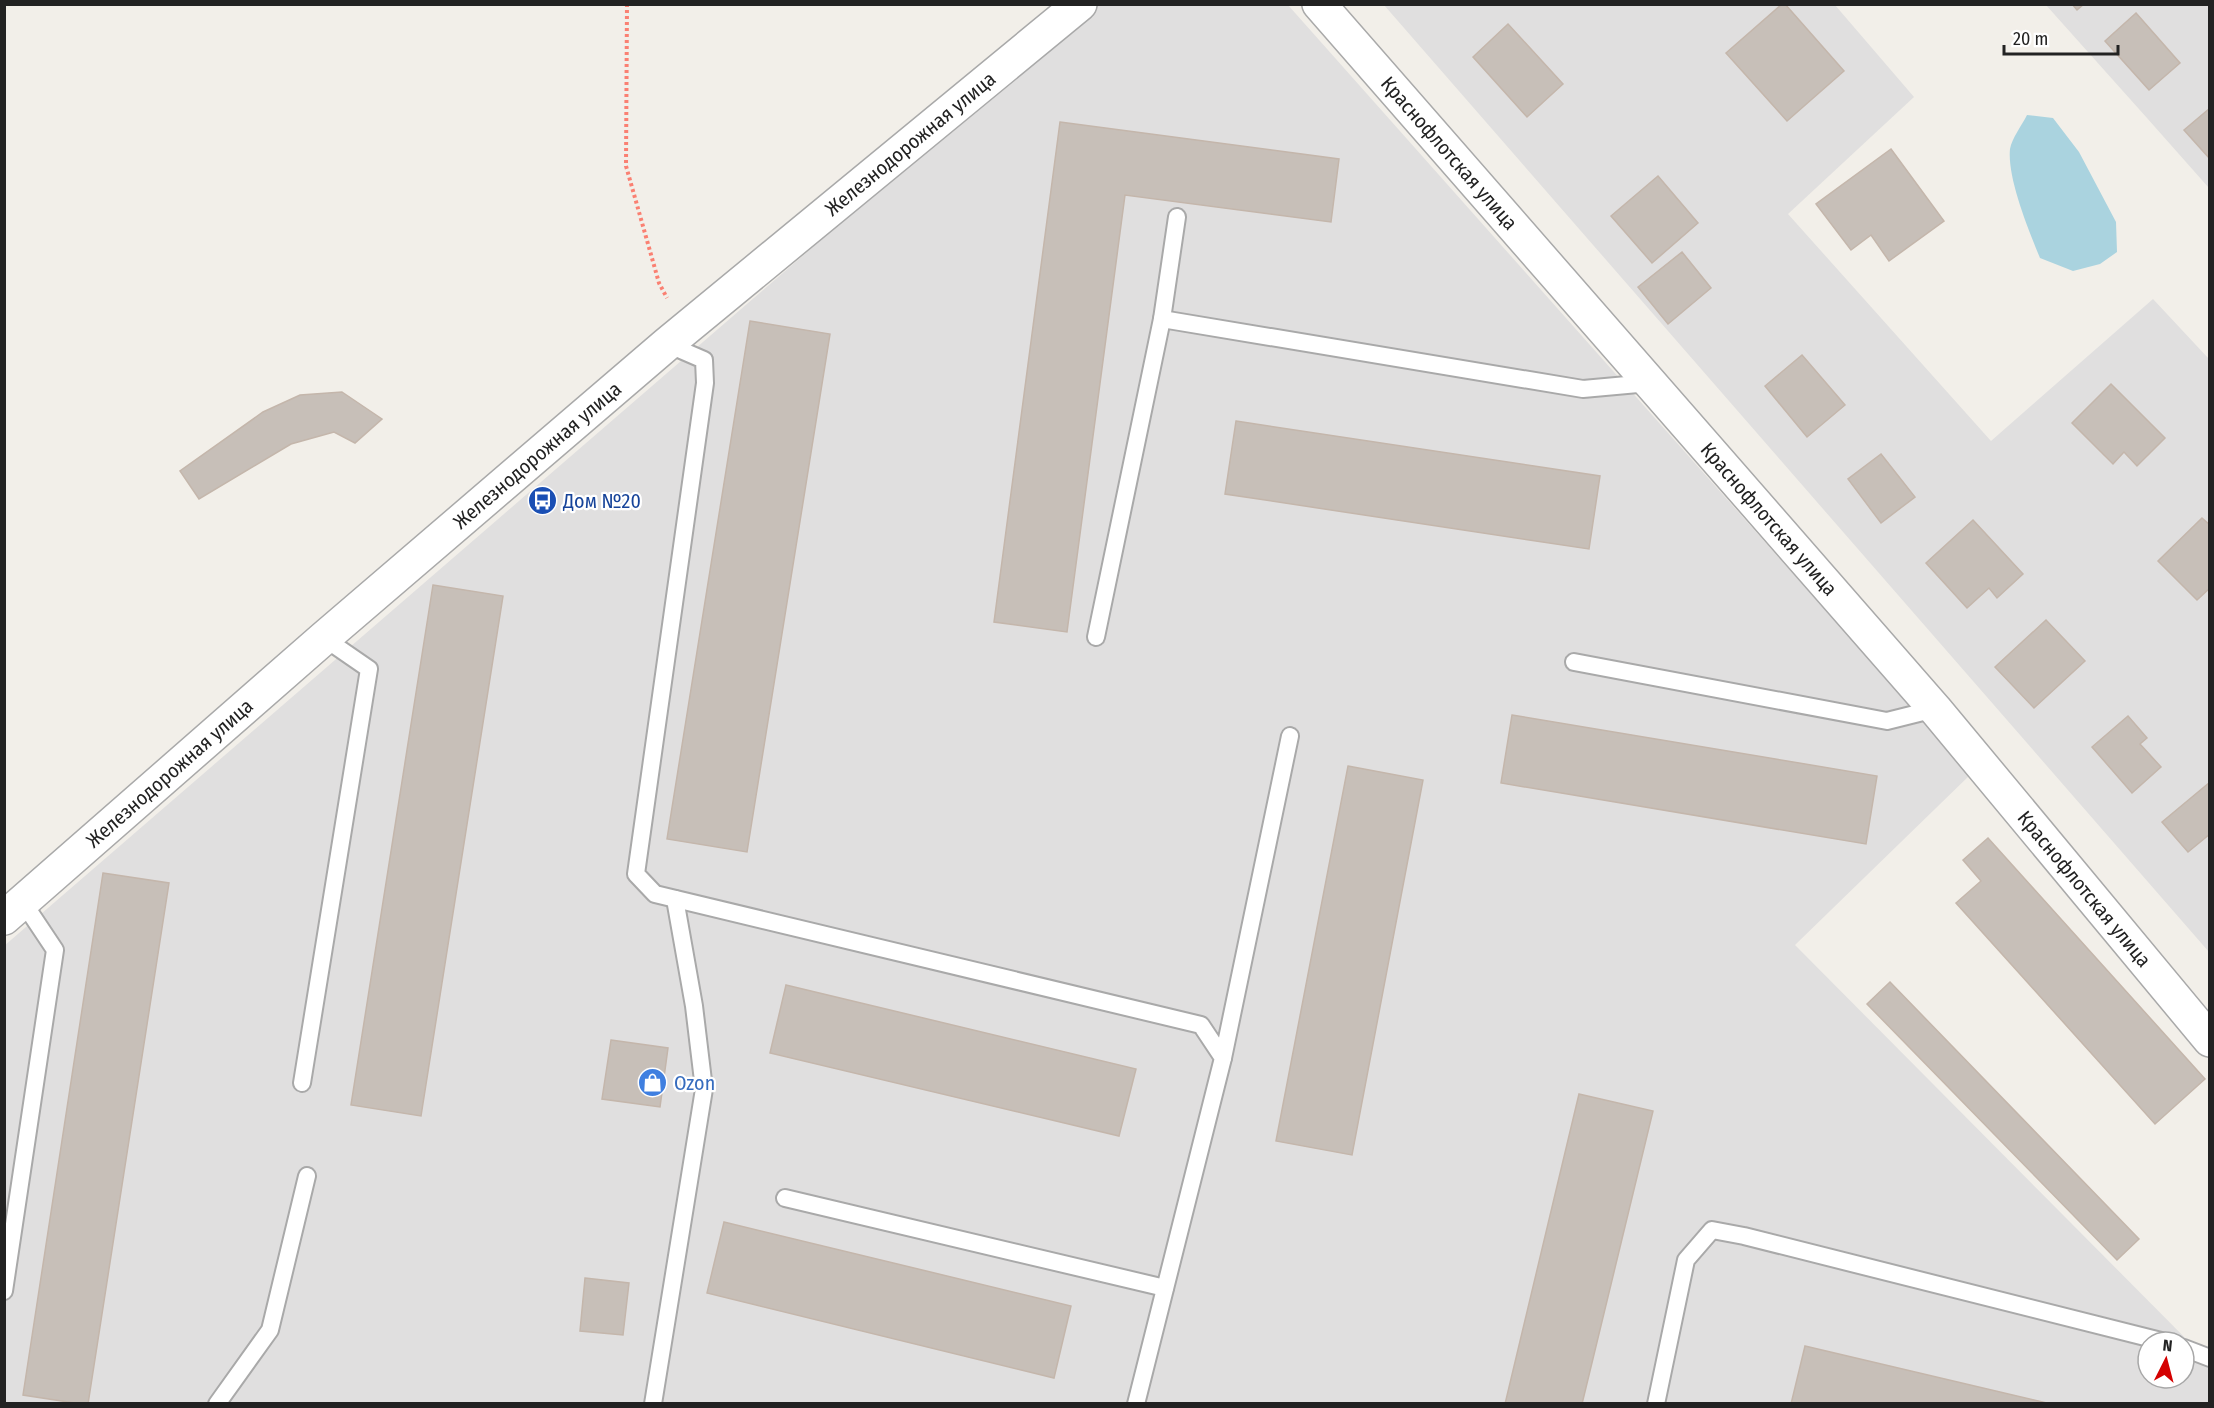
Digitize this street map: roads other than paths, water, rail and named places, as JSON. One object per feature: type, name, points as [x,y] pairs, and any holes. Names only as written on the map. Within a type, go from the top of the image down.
[{"type":"street","name":"Железнодорожная улица","points":[[14,910],[324,639],[676,337],[1080,4]]},
{"type":"street","name":"Краснофлотская улица","points":[[1319,4],[1935,709],[2210,1041]]},
{"type":"lane","points":[[1096,637],[1162,319],[1177,217]]},
{"type":"lane","points":[[1162,319],[1583,388],[1649,383]]},
{"type":"lane","points":[[676,337],[704,360],[705,383],[636,874],[655,894],[1201,1025],[1223,1058]]},
{"type":"lane","points":[[302,1083],[369,669],[324,639]]},
{"type":"lane","points":[[1574,662],[1887,721],[1935,709]]},
{"type":"lane","points":[[1136,1404],[1223,1058],[1290,736]]},
{"type":"lane","points":[[653,1404],[704,1089],[694,1006],[675,899]]},
{"type":"lane","points":[[4,1292],[55,950],[14,910]]},
{"type":"lane","points":[[217,1404],[270,1330],[307,1176]]},
{"type":"lane","points":[[785,1198],[1165,1288]]},
{"type":"lane","points":[[1656,1404],[1686,1260],[1712,1230],[1744,1236],[2136,1335]]},
{"type":"water","points":[[2027,115],[2053,118],[2079,152],[2116,222],[2117,252],[2100,264],[2073,271],[2040,258],[2015,189],[2010,161],[2011,145]]},
{"type":"place","name":"Дом №20","points":[[542,501]]},
{"type":"place","name":"Ozon","points":[[653,1083]]}]
